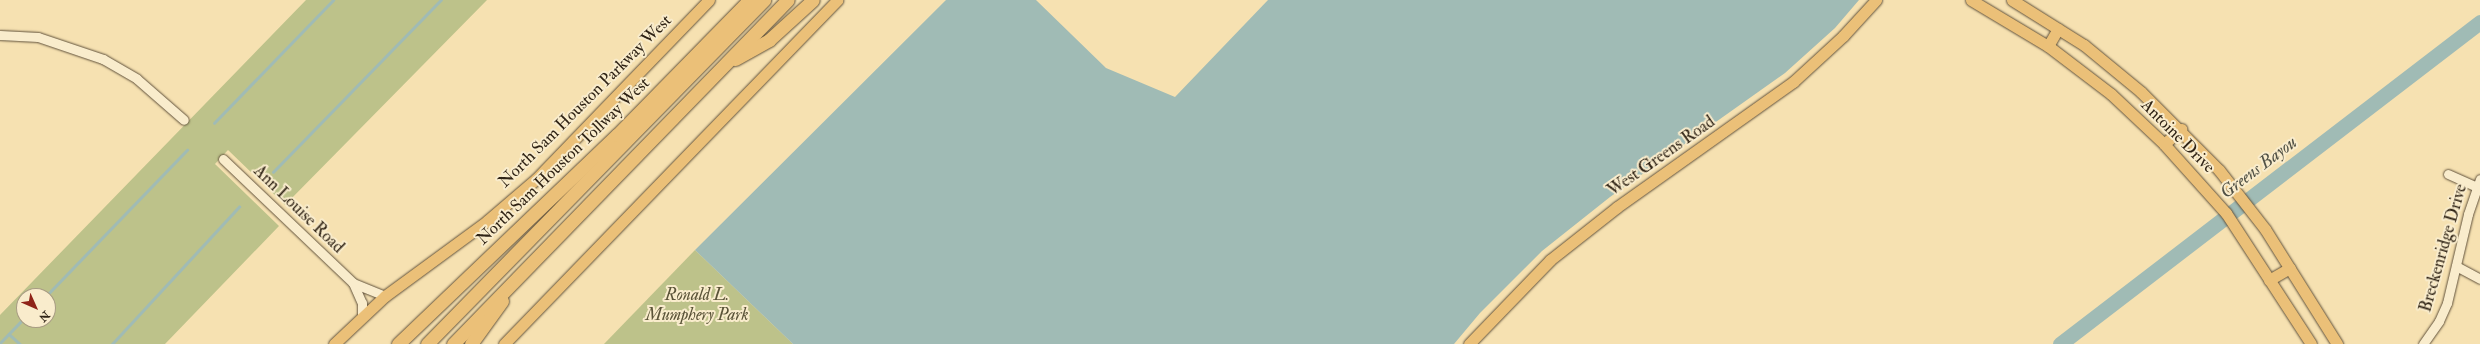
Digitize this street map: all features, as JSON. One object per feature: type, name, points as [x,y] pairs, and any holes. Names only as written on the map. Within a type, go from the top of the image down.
[{"type":"highway","name":"North Sam Houston Tollway West","points":[[427,344],[764,0]]},
{"type":"highway","points":[[453,344],[723,65],[788,0]]},
{"type":"highway","points":[[723,65],[769,40],[813,0]]},
{"type":"highway","name":"North Sam Houston Tollway West","points":[[398,344],[617,135],[749,1]]},
{"type":"highway","points":[[471,344],[494,315],[509,287]]},
{"type":"main road","name":"North Sam Houston Parkway West","points":[[334,344],[385,296],[487,221],[536,179],[709,0]]},
{"type":"main road","points":[[504,344],[837,0]]},
{"type":"main road","name":"West Greens Road","points":[[1469,344],[1550,260],[1617,207],[1793,82],[1843,36],[1876,0]]},
{"type":"main road","name":"Antoine Drive","points":[[1971,0],[2048,46],[2111,94],[2164,144],[2202,184],[2247,242],[2269,280],[2311,344]]},
{"type":"main road","name":"Antoine Drive","points":[[2012,0],[2058,28],[2113,69],[2181,129],[2219,170],[2265,229],[2337,344]]},
{"type":"main road","points":[[2048,46],[2058,28]]},
{"type":"main road","points":[[2164,144],[2181,129]]},
{"type":"main road","points":[[2269,280],[2290,268]]},
{"type":"street","points":[[0,35],[38,37],[103,59],[137,79],[184,120]]},
{"type":"street","name":"Ann Louise Road","points":[[223,159],[353,283],[385,296]]},
{"type":"street","points":[[2448,174],[2478,183]]},
{"type":"street","name":"Breckenridge Drive","points":[[2423,344],[2444,312],[2478,183]]},
{"type":"street","points":[[2456,266],[2480,279]]},
{"type":"street","name":"Ann Louise Road","points":[[353,283],[362,303],[362,317]]},
{"type":"green space","points":[[306,0],[487,0],[285,205],[228,150],[215,164],[279,226],[165,344],[0,344],[0,315],[16,299],[16,328],[56,328],[56,288],[26,288]]},
{"type":"green space","name":"Ronald L. Mumphery Park","points":[[695,250],[793,344],[604,344]]},
{"type":"water","points":[[946,0],[1036,0],[1106,68],[1175,97],[1268,0],[1859,0],[1835,28],[1785,73],[1610,197],[1542,251],[1480,313],[1454,344],[793,344],[695,250]]},
{"type":"waterway","points":[[214,123],[333,0]]},
{"type":"waterway","points":[[273,172],[441,0]]},
{"type":"waterway","name":"Greens Bayou","points":[[2060,344],[2480,22]]},
{"type":"waterway","points":[[54,288],[187,150]]},
{"type":"waterway","points":[[112,344],[239,207]]},
{"type":"waterway","points":[[0,343],[16,326]]},
{"type":"waterway","points":[[9,334],[20,344]]}]
